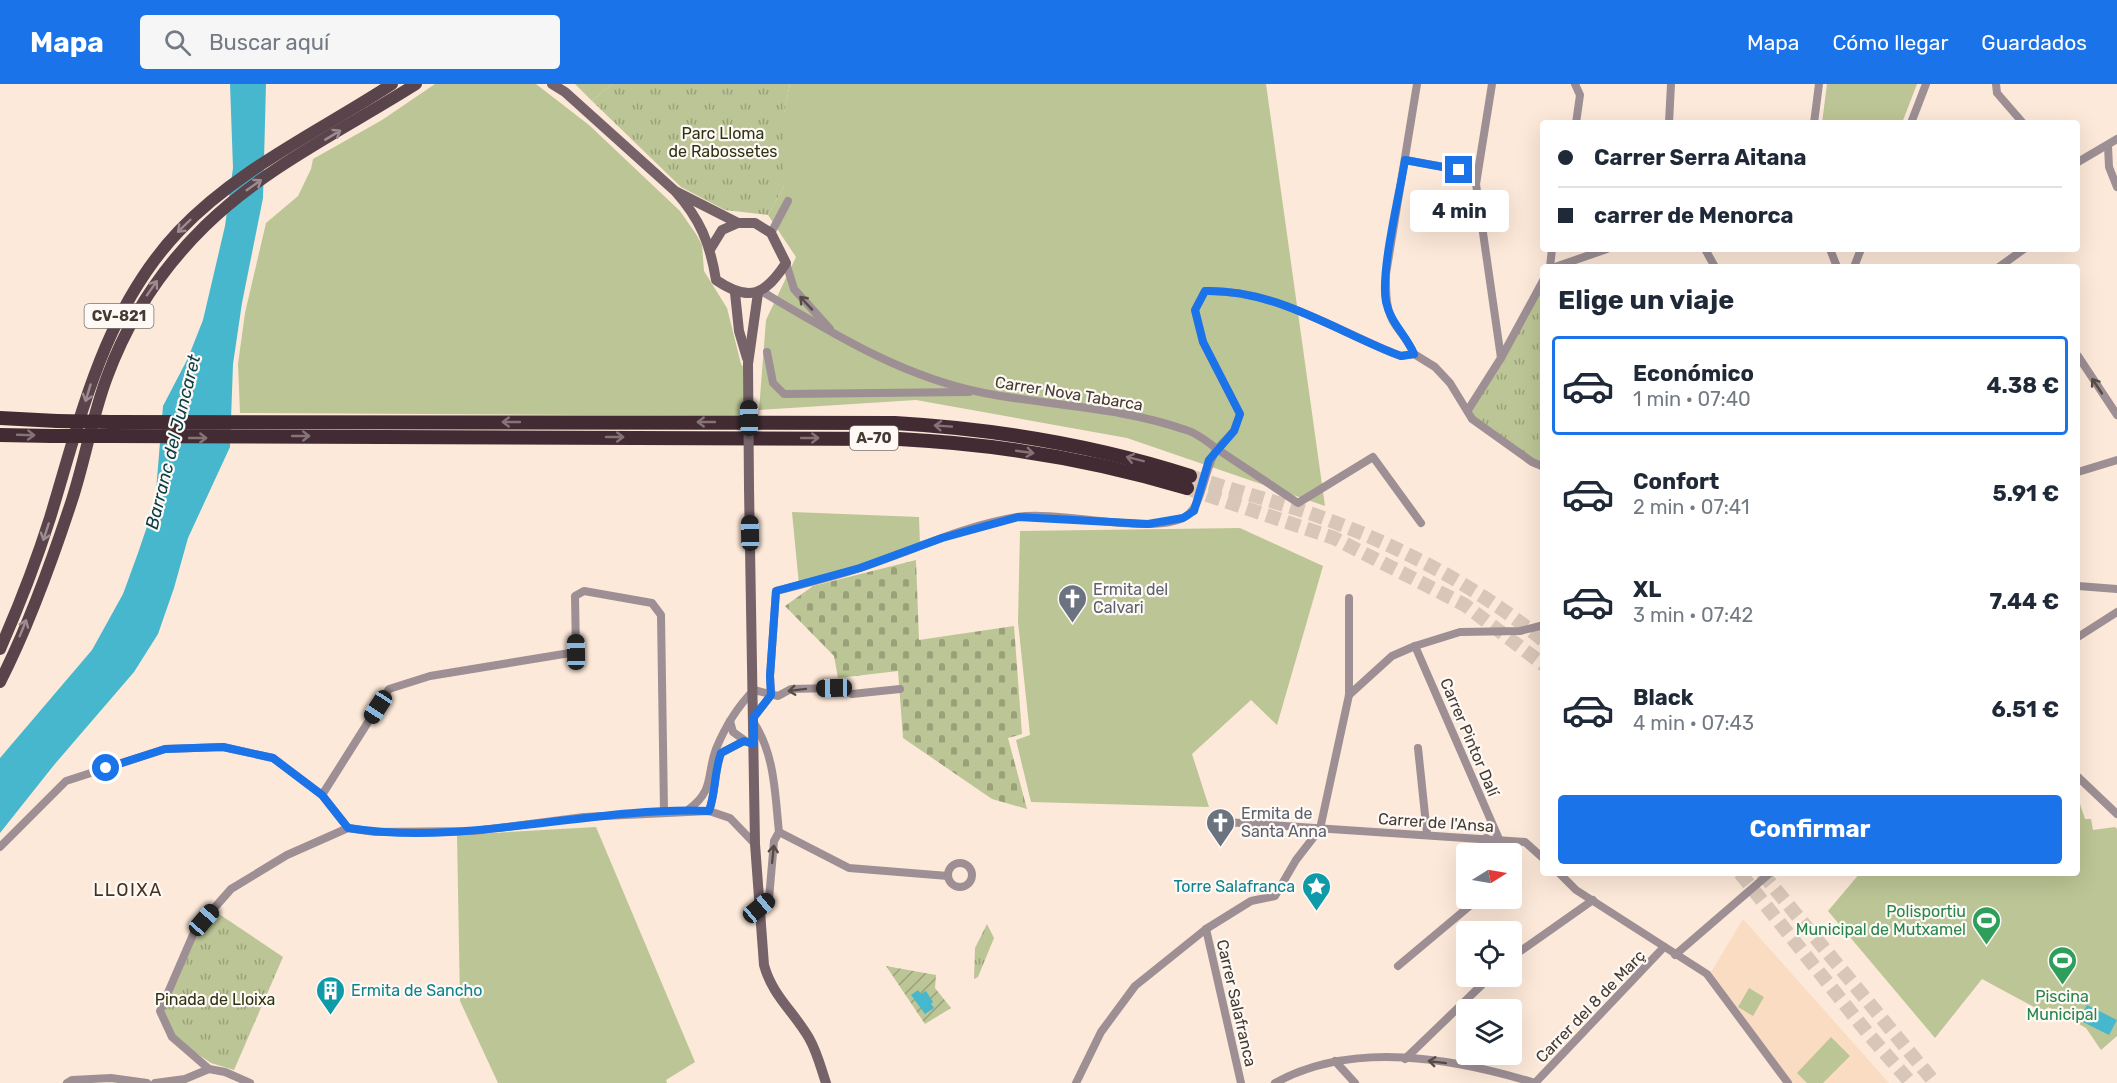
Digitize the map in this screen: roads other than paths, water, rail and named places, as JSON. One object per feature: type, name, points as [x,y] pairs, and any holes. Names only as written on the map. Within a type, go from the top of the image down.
[{"type":"highway","name":"A-70","points":[[0,418],[57,421],[111,429],[154,438],[856,438],[939,441],[1045,455],[1151,477],[1189,482],[1110,453],[1031,437],[945,426],[895,423],[158,421],[111,429],[52,436],[0,435]]},
{"type":"main road","name":"CV-821","points":[[0,649],[36,562],[94,373],[122,310],[148,269],[178,231],[228,187],[392,84]]},
{"type":"main road","name":"CV-821","points":[[0,682],[49,566],[72,498],[107,378],[133,320],[159,279],[190,241],[225,207],[251,186],[416,84]]},
{"type":"main road","points":[[552,84],[562,88],[675,191],[691,209],[711,248],[716,280],[735,293],[759,292],[777,278],[786,263],[771,233],[755,223],[738,223],[722,230],[711,248]]},
{"type":"main road","points":[[675,191],[738,223]]},
{"type":"main road","points":[[759,292],[748,364],[754,690],[754,720],[749,742],[759,908],[764,965],[768,981],[808,1037],[826,1083]]},
{"type":"main road","points":[[735,293],[739,331],[748,364]]},
{"type":"street","points":[[1417,84],[1386,274],[1386,301],[1395,325],[1407,338],[1414,354],[1443,375],[1468,410],[1472,420],[1540,465]]},
{"type":"street","points":[[1491,84],[1476,184],[1501,358]]},
{"type":"street","points":[[1575,84],[1580,95],[1576,120]]},
{"type":"street","points":[[1669,120],[1671,84]]},
{"type":"street","points":[[1814,120],[1819,84]]},
{"type":"street","points":[[1912,120],[1926,84]]},
{"type":"street","points":[[1996,84],[1997,93],[2020,120]]},
{"type":"street","points":[[2080,161],[2117,139]]},
{"type":"street","points":[[2108,146],[2109,167],[2117,187]]},
{"type":"street","points":[[1405,160],[1477,173]]},
{"type":"street","points":[[771,233],[788,201]]},
{"type":"street","points":[[1564,264],[1598,252]]},
{"type":"street","points":[[2003,264],[2020,252]]},
{"type":"street","points":[[2012,258],[2016,264]]},
{"type":"street","points":[[786,263],[794,289],[838,336]]},
{"type":"street","points":[[1468,410],[1501,358],[1540,286]]},
{"type":"street","points":[[774,696],[770,676],[776,591],[860,568],[942,538],[1018,517],[1148,524],[1183,518],[1194,511],[1209,460],[1234,431],[1240,414],[1203,342],[1195,310],[1205,291],[1224,291],[1256,296],[1315,316],[1401,356],[1414,354]]},
{"type":"street","name":"Carrer Nova Tabarca","points":[[759,292],[912,374],[979,392],[1114,411],[1188,430],[1298,503],[1373,457],[1421,524]]},
{"type":"street","points":[[767,352],[773,383],[784,394],[979,392]]},
{"type":"street","points":[[2080,359],[2117,415]]},
{"type":"street","points":[[2080,471],[2117,460]]},
{"type":"street","points":[[2080,586],[2117,589]]},
{"type":"street","points":[[322,795],[389,689],[448,673],[576,652],[575,596],[584,591],[652,603],[662,615],[664,811]]},
{"type":"street","points":[[1076,1083],[1101,1032],[1136,986],[1206,929],[1251,901],[1275,896],[1320,829],[1349,695],[1349,597]]},
{"type":"street","points":[[2080,635],[2117,612]]},
{"type":"street","points":[[1349,695],[1392,656],[1415,646],[1460,632],[1520,631],[1540,626]]},
{"type":"street","name":"Carrer Pintor Dalí","points":[[1415,646],[1499,839]]},
{"type":"street","points":[[759,908],[769,899],[774,841],[779,832],[771,761],[763,737],[754,720],[774,696],[791,689],[834,688],[852,694],[900,688]]},
{"type":"street","points":[[688,810],[703,799],[709,783],[711,766],[740,703],[754,690],[774,696]]},
{"type":"street","points":[[730,721],[733,732],[749,742]]},
{"type":"street","points":[[709,811],[713,801],[714,772],[721,753],[749,742]]},
{"type":"street","points":[[0,847],[66,781],[165,749],[223,747],[273,758],[322,795],[348,828]]},
{"type":"street","points":[[1418,748],[1427,834]]},
{"type":"street","points":[[2080,779],[2117,814]]},
{"type":"street","points":[[250,1083],[225,1072],[209,1069],[172,1037],[160,1011],[195,930],[231,889],[286,855],[348,828],[375,832],[474,831],[584,817],[688,810],[709,811],[730,818],[755,844]]},
{"type":"street","name":"Carrer de l'Ansa","points":[[1226,822],[1499,839],[1525,842],[1540,855]]},
{"type":"street","points":[[779,832],[849,868],[948,876]]},
{"type":"street","points":[[1485,843],[1486,838]]},
{"type":"street","points":[[1562,876],[1593,900],[1707,974],[1788,1083]]},
{"type":"street","points":[[1675,955],[1767,876]]},
{"type":"street","points":[[1522,950],[1593,900]]},
{"type":"street","points":[[1398,966],[1466,909]]},
{"type":"street","name":"Carrer Salafranca","points":[[1206,929],[1241,1083]]},
{"type":"street","name":"Carrer del 8 de Març","points":[[1535,1083],[1664,947]]},
{"type":"street","points":[[1405,1059],[1480,987]]},
{"type":"street","points":[[1275,1083],[1294,1073],[1335,1061],[1362,1058],[1405,1059],[1486,1068],[1535,1083]]},
{"type":"street","points":[[1335,1061],[1355,1083]]},
{"type":"street","points":[[155,1083],[185,1079],[209,1069]]},
{"type":"street","points":[[67,1083],[72,1080],[111,1078],[147,1083]]},
{"type":"water","name":"Barranc del Juncaret","points":[[230,84],[266,84],[263,198],[242,303],[233,364],[230,447],[188,538],[158,634],[134,672],[54,765],[0,833],[0,758],[92,650],[123,594],[155,503],[163,406],[188,358],[203,320],[225,226],[233,168]]},
{"type":"water","points":[[918,990],[921,994],[926,991],[933,1002],[931,1004],[934,1008],[925,1014],[911,995]]},
{"type":"water","points":[[2087,1005],[2117,1020],[2109,1035],[2079,1020]]},
{"type":"tunnel","points":[[1190,476],[1362,533],[1444,573],[1496,605],[1540,638]]},
{"type":"tunnel","points":[[1187,488],[1334,538],[1465,605],[1540,662]]},
{"type":"tunnel","points":[[1742,876],[1870,1036],[1911,1083]]},
{"type":"tunnel","points":[[1764,876],[1935,1083]]},
{"type":"place","name":"Ermita del Calvari","points":[[1072,624]]},
{"type":"place","name":"Ermita de Santa Anna","points":[[1220,848]]},
{"type":"place","name":"Torre Salafranca","points":[[1316,912]]},
{"type":"place","name":"Polisportiu Municipal de Mutxamel","points":[[1987,946]]},
{"type":"place","name":"Piscina Municipal","points":[[2062,986]]},
{"type":"place","name":"Ermita de Sancho","points":[[330,1016]]},
{"type":"district","name":"LLOIXA","points":[[128,890]]},
{"type":"park label","name":"Parc Lloma de Rabossetes","points":[[723,142]]},
{"type":"park label","name":"Pinada de Lloixa","points":[[215,999]]}]
